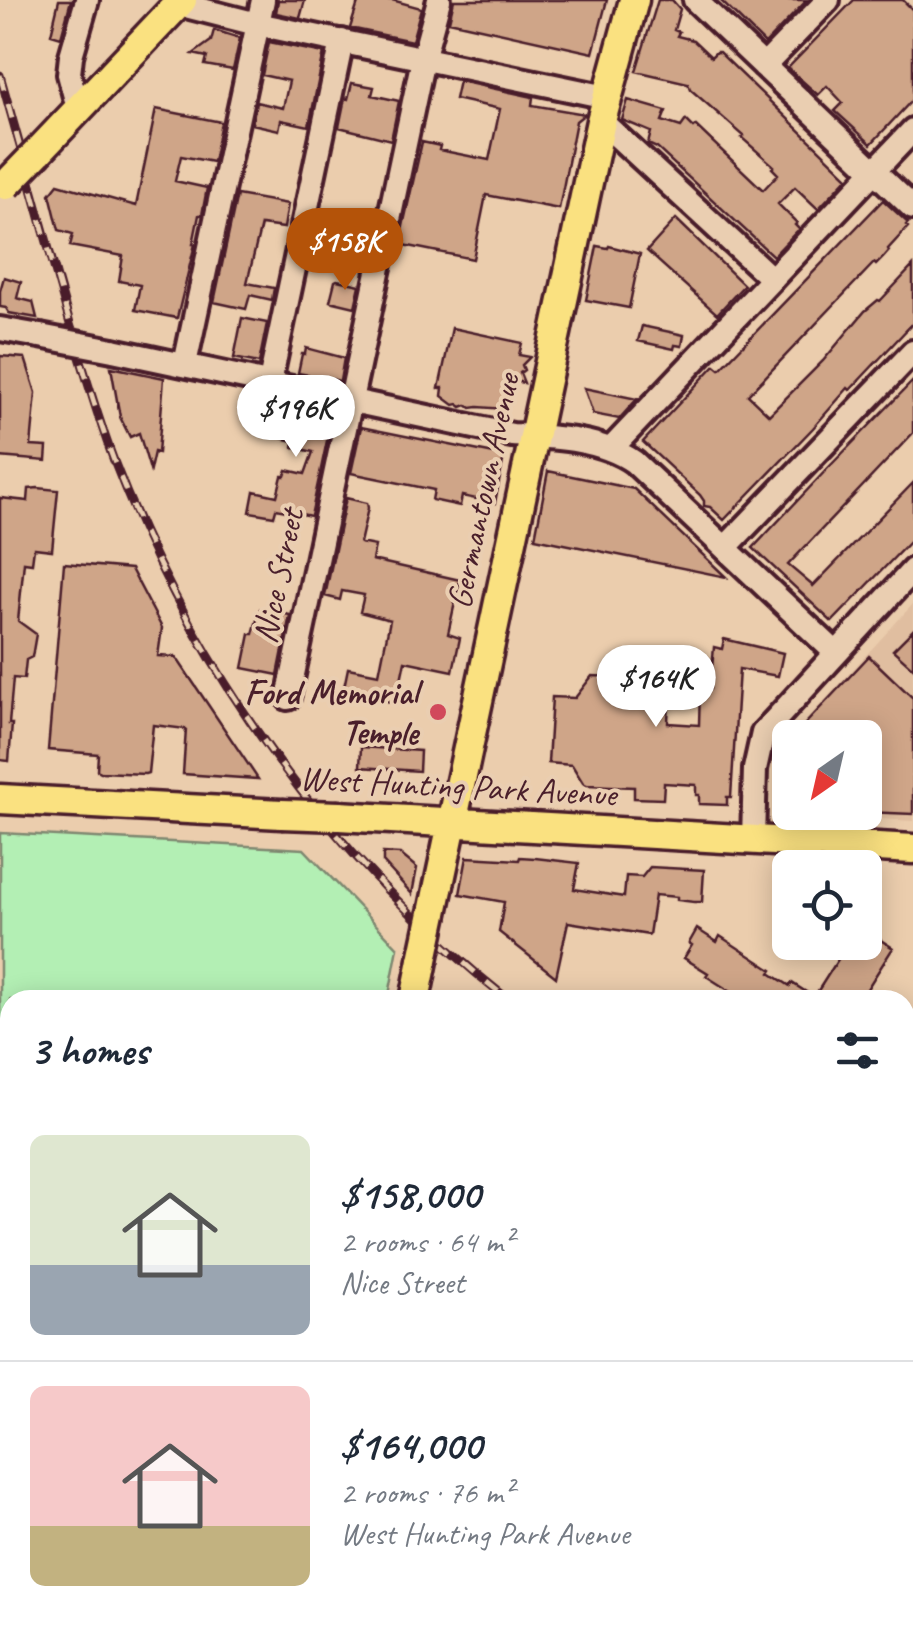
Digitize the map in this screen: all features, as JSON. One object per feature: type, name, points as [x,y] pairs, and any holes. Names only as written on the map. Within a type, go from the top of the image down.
[{"type":"main road","name":"Germantown Avenue","points":[[417,990],[604,109],[634,0]]},
{"type":"main road","points":[[2,187],[180,2]]},
{"type":"main road","name":"West Hunting Park Avenue","points":[[0,798],[913,849]]},
{"type":"street","points":[[78,108],[69,74],[87,0]]},
{"type":"street","points":[[185,364],[263,0]]},
{"type":"street","name":"Nice Street","points":[[288,698],[423,59],[440,0]]},
{"type":"street","points":[[694,0],[913,208]]},
{"type":"street","points":[[764,66],[828,0]]},
{"type":"street","points":[[180,2],[257,24],[423,59],[604,109],[772,278]]},
{"type":"street","points":[[270,382],[342,41]]},
{"type":"street","points":[[611,450],[913,130]]},
{"type":"street","points":[[0,329],[512,434],[557,437],[611,450],[634,462],[836,653]]},
{"type":"street","points":[[725,548],[913,352]]},
{"type":"street","points":[[753,839],[760,738],[913,570]]},
{"type":"shaded area","points":[[913,604],[913,821],[882,819],[882,720],[807,720]]},
{"type":"green space","points":[[0,833],[304,849],[398,948],[390,990],[0,990]]},
{"type":"building","points":[[59,0],[71,0],[61,37],[51,34]]},
{"type":"building","points":[[278,0],[305,0],[300,18],[276,13]]},
{"type":"building","points":[[359,0],[392,0],[421,8],[412,41],[350,28]]},
{"type":"building","points":[[454,0],[607,0],[593,53],[449,21]]},
{"type":"building","points":[[658,0],[672,0],[680,9],[674,30],[679,32],[677,36],[693,40],[711,57],[719,52],[848,177],[818,209],[795,187],[778,204],[799,229],[773,256],[657,148],[648,144],[651,132],[622,120],[628,100],[666,111],[662,121],[681,127],[686,120],[696,126],[763,190],[778,174],[688,83],[636,71]]},
{"type":"building","points":[[720,0],[807,0],[765,44]]},
{"type":"building","points":[[854,0],[903,0],[913,10],[913,99],[871,144],[835,111],[843,103],[827,86],[818,95],[788,68]]},
{"type":"building","points":[[214,30],[240,38],[233,70],[205,65],[207,57],[193,54],[211,41]]},
{"type":"building","points":[[269,42],[324,53],[309,126],[281,120],[279,130],[252,124],[256,102],[283,108],[289,81],[262,75]]},
{"type":"building","points":[[459,81],[533,97],[532,105],[585,114],[576,121],[559,209],[486,195],[473,259],[399,244],[422,142],[440,146],[439,150],[489,160],[500,109],[455,99]]},
{"type":"building","points":[[352,83],[374,87],[372,95],[399,101],[391,140],[339,127]]},
{"type":"building","points":[[156,109],[221,122],[213,162],[181,156],[175,181],[207,188],[177,318],[135,310],[140,285],[119,281],[123,256],[70,246],[73,234],[59,230],[50,194],[58,184],[136,206]]},
{"type":"building","points":[[237,195],[288,204],[284,228],[261,225],[247,283],[274,288],[272,300],[250,295],[246,309],[214,302]]},
{"type":"building","points":[[883,200],[908,227],[883,258],[748,395],[769,415],[823,361],[865,311],[913,266],[913,323],[724,520],[704,506],[700,495],[643,442],[715,365],[720,369]]},
{"type":"building","points":[[676,219],[744,285],[717,314],[647,251]]},
{"type":"building","points":[[597,246],[640,254],[629,308],[586,300]]},
{"type":"building","points":[[4,277],[21,282],[17,298],[33,302],[37,318],[9,313],[0,307]]},
{"type":"building","points":[[337,280],[360,285],[355,307],[330,301]]},
{"type":"building","points":[[242,318],[267,323],[259,363],[234,358]]},
{"type":"building","points":[[642,326],[684,335],[682,346],[675,345],[674,349],[638,341]]},
{"type":"building","points":[[452,328],[522,343],[519,355],[530,357],[520,373],[524,383],[514,381],[505,409],[462,407],[442,396],[443,388],[439,388]]},
{"type":"building","points":[[306,348],[344,358],[340,381],[298,373]]},
{"type":"building","points":[[0,356],[25,358],[36,393],[31,446],[47,447],[46,461],[0,457]]},
{"type":"building","points":[[111,367],[164,378],[158,453],[154,452],[150,470],[139,433],[130,437],[120,417]]},
{"type":"building","points":[[913,381],[913,433],[788,565],[813,586],[913,483],[913,538],[832,622],[753,548]]},
{"type":"building","points":[[584,388],[637,399],[619,419],[593,414]]},
{"type":"building","points":[[274,401],[332,417],[311,516],[276,509],[274,516],[250,512],[254,491],[277,496],[282,476],[287,470],[305,474],[313,452],[293,447],[294,441],[269,435]]},
{"type":"building","points":[[361,427],[504,456],[495,503],[462,496],[460,506],[432,500],[434,490],[351,473]]},
{"type":"building","points":[[548,471],[634,489],[726,577],[535,538]]},
{"type":"building","points":[[29,489],[58,490],[52,550],[34,548],[32,563],[24,562],[18,621],[36,634],[24,679],[13,678],[9,761],[0,760],[0,498],[28,501]]},
{"type":"building","points":[[346,498],[367,503],[360,543],[375,546],[372,560],[460,580],[448,634],[460,638],[453,671],[405,661],[396,703],[343,692],[348,668],[379,674],[390,620],[360,612],[364,595],[342,591],[340,600],[325,596]]},
{"type":"building","points":[[64,563],[131,569],[162,628],[158,656],[176,657],[258,779],[183,774],[186,729],[153,725],[145,774],[101,772],[97,770],[98,754],[48,750]]},
{"type":"building","points":[[260,609],[290,615],[278,675],[243,668]]},
{"type":"building","points":[[913,630],[913,668],[893,650]]},
{"type":"building","points":[[724,639],[783,653],[778,676],[739,669],[731,797],[727,797],[727,805],[699,804],[696,785],[664,783],[663,799],[634,798],[634,787],[587,785],[572,765],[548,763],[552,697],[575,698],[592,676],[640,678],[640,673],[670,674],[668,723],[699,725],[700,689],[710,689],[714,647],[722,649]]},
{"type":"building","points":[[869,656],[913,698],[913,814],[882,813],[882,720],[809,720]]},
{"type":"building","points":[[361,747],[420,751],[419,771],[360,767]]},
{"type":"building","points":[[383,853],[400,854],[417,868],[412,894],[383,862]]},
{"type":"building","points":[[467,857],[579,863],[574,889],[624,897],[626,876],[642,877],[650,867],[704,870],[702,902],[655,895],[649,935],[568,922],[556,977],[499,932],[504,902],[460,894]]},
{"type":"building","points":[[697,929],[717,942],[720,936],[772,970],[770,973],[803,990],[728,990],[684,958],[692,945],[689,943]]},
{"type":"building","points":[[882,941],[893,948],[866,990],[818,990],[838,960],[882,960]]},
{"type":"railway","points":[[0,75],[102,427],[147,539],[185,614],[228,687],[328,824],[384,887],[497,990]]},
{"type":"place","name":"Ford Memorial Temple","points":[[438,712]]}]
